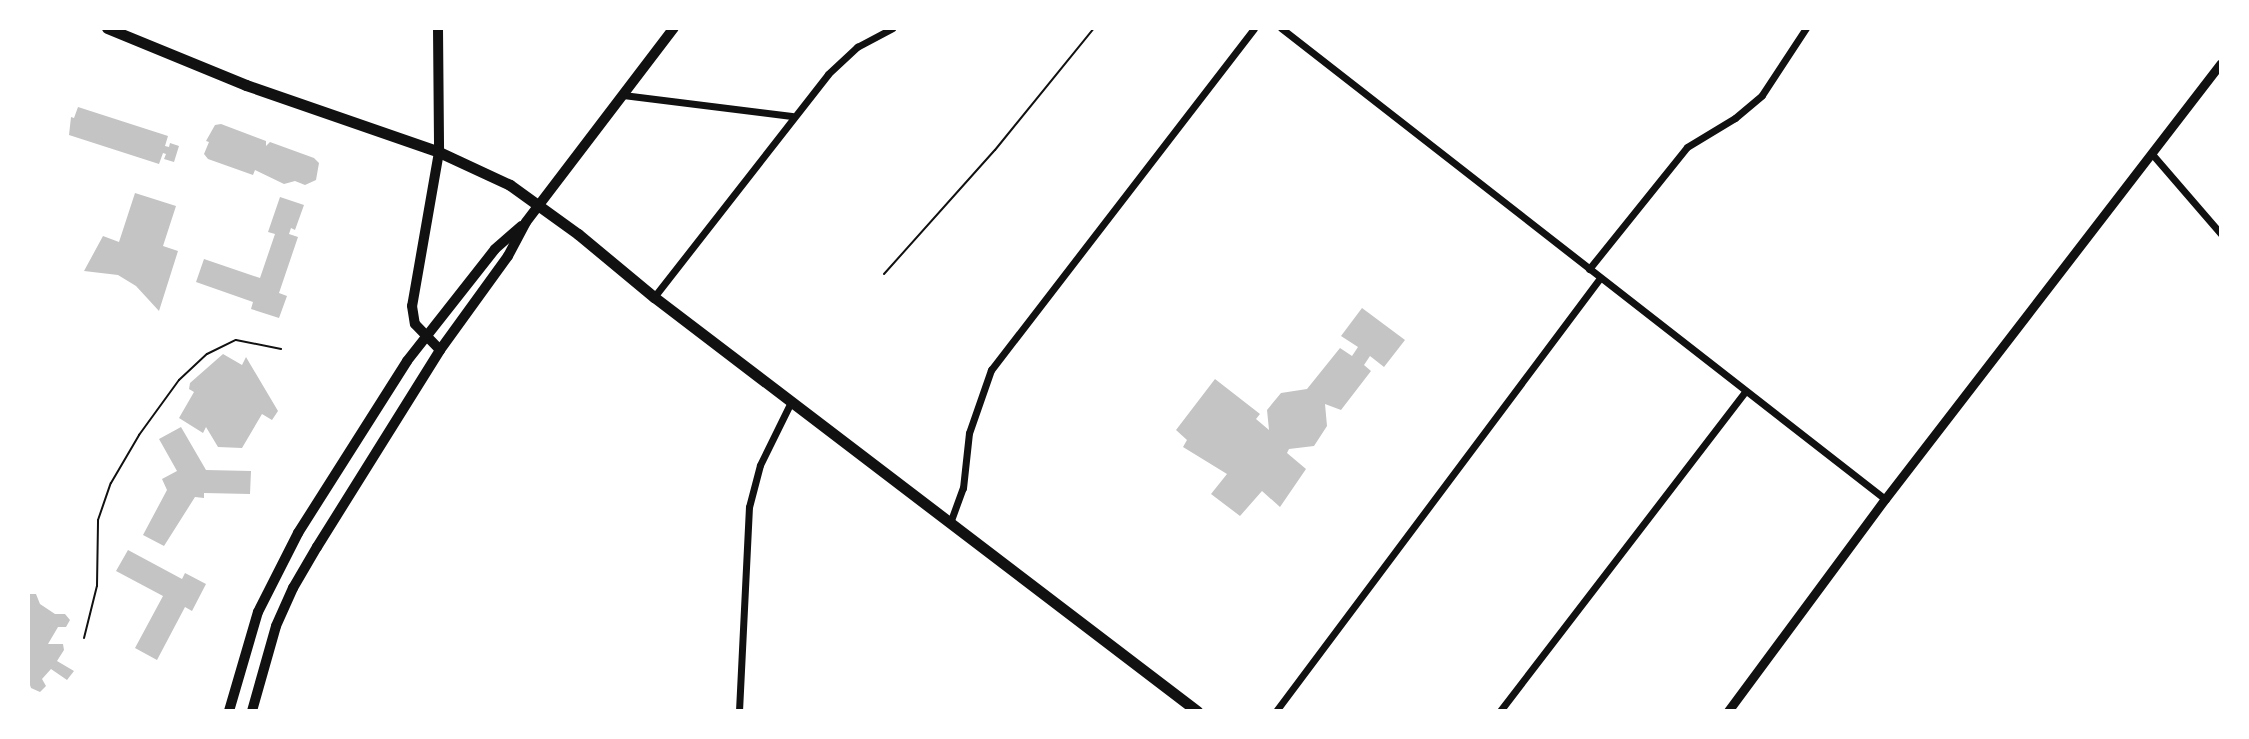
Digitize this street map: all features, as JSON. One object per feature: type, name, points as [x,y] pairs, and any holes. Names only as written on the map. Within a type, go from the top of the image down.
[{"type":"main road","points":[[107,28],[246,85],[439,152],[510,185],[578,234],[654,297],[1197,711]]},
{"type":"main road","points":[[438,28],[439,152],[413,291],[415,324],[440,350]]},
{"type":"main road","points":[[252,711],[263,666],[293,588],[440,350],[508,256],[526,222],[674,28]]},
{"type":"main road","points":[[229,711],[243,654],[279,567],[407,361],[495,249],[526,222]]},
{"type":"street","points":[[654,297],[792,116],[848,54],[892,28]]},
{"type":"street","points":[[950,523],[963,488],[969,433],[991,370],[1254,28]]},
{"type":"street","points":[[1281,28],[1885,499]]},
{"type":"street","points":[[1589,269],[1687,147],[1735,118],[1762,95],[1806,28]]},
{"type":"street","points":[[1728,711],[1885,499],[2221,63]]},
{"type":"street","points":[[623,95],[792,116]]},
{"type":"street","points":[[2152,154],[2221,234]]},
{"type":"street","points":[[1276,711],[1600,278]]},
{"type":"street","points":[[1500,711],[1745,392]]},
{"type":"street","points":[[739,711],[746,531],[754,485],[767,447],[792,400]]},
{"type":"path","points":[[884,274],[995,150],[1094,28]]},
{"type":"path","points":[[84,638],[97,586],[98,520],[111,483],[139,435],[179,380],[207,354],[236,340],[281,349]]},
{"type":"building","points":[[78,107],[168,136],[165,146],[169,147],[170,143],[179,146],[174,162],[164,159],[166,154],[163,153],[159,164],[69,135],[71,117],[74,118]]},
{"type":"building","points":[[221,124],[266,141],[266,146],[270,142],[314,158],[319,163],[316,180],[305,185],[295,181],[284,184],[255,170],[253,175],[208,159],[204,154],[209,142],[206,141],[215,125]]},
{"type":"building","points":[[135,193],[176,206],[163,246],[178,251],[159,311],[136,286],[118,275],[84,271],[103,236],[119,242]]},
{"type":"building","points":[[280,197],[304,205],[295,230],[291,228],[289,234],[298,237],[279,293],[287,296],[279,318],[251,309],[253,302],[196,282],[204,259],[260,278],[275,234],[268,232]]},
{"type":"building","points":[[1362,308],[1405,340],[1384,367],[1370,356],[1364,365],[1371,371],[1341,410],[1325,404],[1327,426],[1314,446],[1289,449],[1287,453],[1306,469],[1280,507],[1262,491],[1240,516],[1211,494],[1227,474],[1183,447],[1187,440],[1176,430],[1215,379],[1260,414],[1256,419],[1269,430],[1267,410],[1281,393],[1307,389],[1340,348],[1352,356],[1358,347],[1341,336]]},
{"type":"building","points":[[223,354],[242,365],[246,357],[278,411],[272,420],[262,414],[242,448],[218,447],[206,427],[203,433],[179,418],[194,392],[189,389],[190,383]]},
{"type":"building","points":[[181,427],[206,470],[251,471],[250,494],[204,493],[204,498],[195,497],[164,546],[143,535],[167,490],[162,479],[177,471],[159,439]]},
{"type":"building","points":[[128,550],[182,579],[185,573],[206,584],[192,611],[185,607],[157,660],[135,648],[163,596],[116,571]]},
{"type":"building","points":[[29,594],[36,594],[40,604],[55,614],[65,614],[70,620],[66,627],[58,627],[48,644],[63,644],[64,650],[57,661],[74,671],[67,680],[51,669],[42,679],[46,686],[40,692],[31,688],[28,679]]}]
